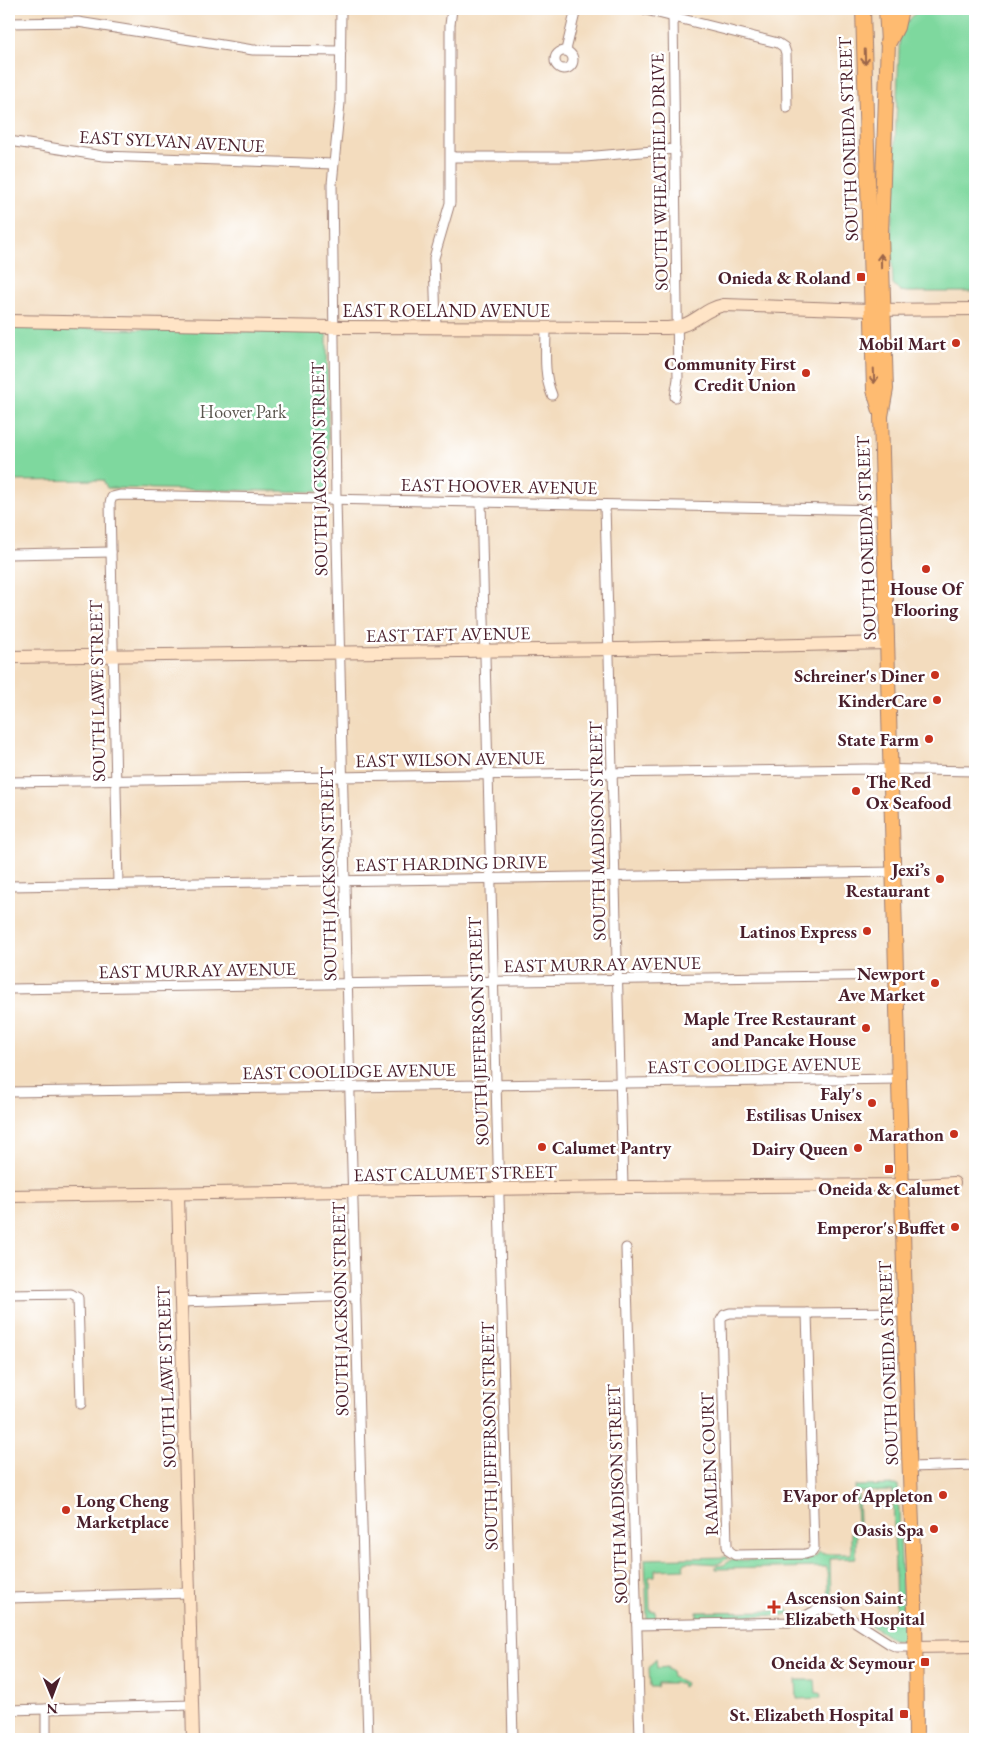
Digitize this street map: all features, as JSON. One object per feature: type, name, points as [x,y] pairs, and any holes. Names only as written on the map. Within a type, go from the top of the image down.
[{"type":"highway","points":[[888,42],[895,29],[900,9]]},
{"type":"main road","name":"SOUTH ONEIDA STREET","points":[[863,9],[877,310],[886,389],[882,416],[896,976],[915,1598],[916,1739]]},
{"type":"main road","name":"SOUTH ONEIDA STREET","points":[[877,310],[888,42],[886,9]]},
{"type":"street","name":"SOUTH JACKSON STREET","points":[[341,9],[340,103],[334,164],[333,326],[342,777],[368,1739]]},
{"type":"street","points":[[436,327],[434,258],[450,207],[450,19],[452,9]]},
{"type":"street","points":[[566,50],[576,9]]},
{"type":"street","points":[[642,9],[778,43],[784,47],[786,53],[788,108]]},
{"type":"street","name":"SOUTH WHEATFIELD DRIVE","points":[[673,17],[678,378],[675,397]]},
{"type":"street","points":[[9,23],[78,22],[253,50],[341,51]]},
{"type":"street","name":"EAST SYLVAN AVENUE","points":[[9,141],[103,156],[334,164]]},
{"type":"street","points":[[451,157],[585,157],[675,149]]},
{"type":"street","name":"EAST ROELAND AVENUE","points":[[9,321],[546,328],[677,327],[690,324],[716,306],[724,305],[877,310],[975,309]]},
{"type":"street","points":[[546,328],[546,375],[552,395]]},
{"type":"street","name":"EAST HOOVER AVENUE","points":[[112,497],[120,495],[885,510]]},
{"type":"street","name":"SOUTH LAWE STREET","points":[[112,497],[110,503],[118,884]]},
{"type":"street","name":"SOUTH JEFFERSON STREET","points":[[480,502],[513,1739]]},
{"type":"street","name":"SOUTH MADISON STREET","points":[[605,505],[623,1187]]},
{"type":"street","points":[[9,554],[111,552]]},
{"type":"street","name":"EAST TAFT AVENUE","points":[[9,657],[484,651],[888,643]]},
{"type":"street","name":"EAST WILSON AVENUE","points":[[9,782],[612,772],[975,771]]},
{"type":"street","name":"EAST HARDING DRIVE","points":[[9,886],[894,872]]},
{"type":"street","name":"EAST MURRAY AVENUE","points":[[9,989],[896,976]]},
{"type":"street","name":"EAST COOLIDGE AVENUE","points":[[9,1092],[899,1079]]},
{"type":"street","name":"EAST CALUMET STREET","points":[[9,1196],[954,1183]]},
{"type":"street","name":"SOUTH LAWE STREET","points":[[178,1194],[192,1739]]},
{"type":"street","name":"SOUTH MADISON STREET","points":[[626,1248],[640,1739]]},
{"type":"street","points":[[9,1295],[71,1294],[78,1298],[81,1404]]},
{"type":"street","points":[[181,1302],[356,1296]]},
{"type":"street","name":"RAMLEN COURT","points":[[807,1313],[814,1548],[812,1552],[806,1554],[735,1555],[727,1546],[721,1320],[730,1313],[906,1312]]},
{"type":"street","points":[[910,1466],[975,1466]]},
{"type":"street","points":[[9,1598],[189,1593]]},
{"type":"street","points":[[637,1625],[791,1622],[800,1619],[812,1611],[830,1608],[837,1610],[897,1647],[975,1646]]},
{"type":"street","points":[[9,1710],[192,1705]]},
{"type":"street","points":[[46,1709],[46,1739]]},
{"type":"green space","points":[[919,9],[975,9],[975,292],[907,292],[900,291],[893,284],[891,234],[900,30]]},
{"type":"green space","name":"Hoover Park","points":[[9,327],[326,334],[329,489],[326,492],[107,488],[103,480],[9,481]]},
{"type":"green space","points":[[898,1485],[904,1636],[902,1641],[892,1639],[869,1624],[873,1617],[878,1617],[878,1623],[890,1623],[890,1615],[896,1615],[893,1491],[858,1492],[859,1523],[856,1526],[856,1558],[830,1559],[831,1597],[838,1597],[837,1603],[828,1597],[827,1567],[716,1569],[716,1566],[724,1565],[730,1560],[808,1560],[817,1556],[819,1552],[824,1554],[851,1554],[851,1523],[857,1523],[855,1486]]},
{"type":"green space","points":[[728,1558],[718,1564],[687,1562],[683,1565],[684,1569],[655,1570],[655,1576],[649,1577],[650,1611],[655,1611],[656,1617],[653,1620],[647,1620],[645,1559]]},
{"type":"green space","points":[[785,1606],[790,1613],[784,1615],[697,1617],[697,1612],[773,1611]]},
{"type":"green space","points":[[656,1659],[657,1668],[668,1667],[668,1670],[671,1670],[672,1676],[685,1683],[684,1686],[682,1687],[681,1683],[658,1683],[657,1687],[650,1687],[649,1668]]},
{"type":"green space","points":[[796,1680],[815,1680],[816,1693],[820,1693],[821,1698],[797,1699]]},
{"type":"place","name":"Onieda & Roland","points":[[861,277]]},
{"type":"place","name":"Mobil Mart","points":[[956,343]]},
{"type":"place","name":"Community First Credit Union","points":[[806,373]]},
{"type":"place","name":"House Of Flooring","points":[[926,569]]},
{"type":"place","name":"Schreiner's Diner","points":[[935,675]]},
{"type":"place","name":"KinderCare","points":[[937,700]]},
{"type":"place","name":"State Farm","points":[[929,739]]},
{"type":"place","name":"The Red Ox Seafood","points":[[856,791]]},
{"type":"place","name":"Jexi’s Restaurant","points":[[940,879]]},
{"type":"place","name":"Latinos Express","points":[[867,931]]},
{"type":"place","name":"Newport Ave Market","points":[[935,983]]},
{"type":"place","name":"Maple Tree Restaurant and Pancake House","points":[[866,1028]]},
{"type":"place","name":"Faly's Estilisas Unisex","points":[[872,1103]]},
{"type":"place","name":"Marathon","points":[[954,1134]]},
{"type":"place","name":"Calumet Pantry","points":[[542,1147]]},
{"type":"place","name":"Dairy Queen","points":[[858,1148]]},
{"type":"place","name":"Oneida & Calumet","points":[[889,1169]]},
{"type":"place","name":"Emperor's Buffet","points":[[955,1227]]},
{"type":"place","name":"EVapor of Appleton","points":[[943,1495]]},
{"type":"place","name":"Long Cheng Marketplace","points":[[66,1510]]},
{"type":"place","name":"Oasis Spa","points":[[934,1529]]},
{"type":"place","name":"Ascension Saint Elizabeth Hospital","points":[[774,1607]]},
{"type":"place","name":"Oneida & Seymour","points":[[925,1662]]},
{"type":"place","name":"St. Elizabeth Hospital","points":[[904,1714]]}]
